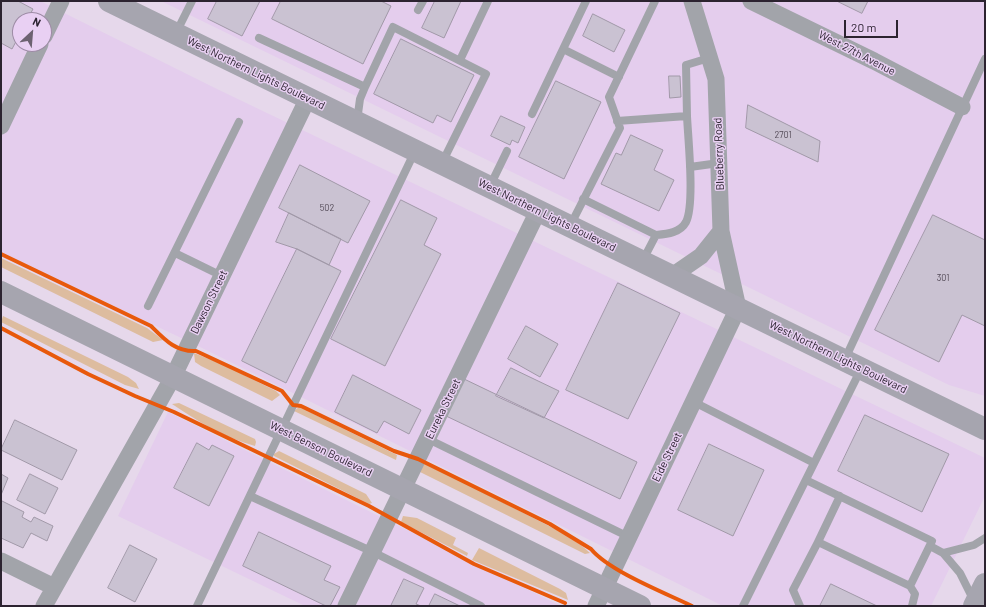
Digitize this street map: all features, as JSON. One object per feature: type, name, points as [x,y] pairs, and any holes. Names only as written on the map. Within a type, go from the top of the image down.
[{"type":"main road","name":"West Northern Lights Boulevard","points":[[109,1],[131,6],[176,34],[985,429]]},
{"type":"main road","name":"West Benson Boulevard","points":[[1,292],[403,489],[600,597],[640,606]]},
{"type":"main road","points":[[975,605],[985,584]]},
{"type":"street","points":[[52,20],[61,1]]},
{"type":"street","name":"Blueberry Road","points":[[692,1],[716,79],[721,231],[738,308]]},
{"type":"street","name":"West 27th Avenue","points":[[751,1],[868,58],[962,107]]},
{"type":"street","points":[[1,126],[36,52]]},
{"type":"street","name":"Dawson Street","points":[[44,606],[173,376],[308,98]]},
{"type":"street","name":"Eureka Street","points":[[346,606],[538,211]]},
{"type":"street","points":[[672,276],[701,256],[721,231]]},
{"type":"street","name":"Eide Street","points":[[600,597],[738,308]]},
{"type":"street","points":[[1,561],[54,587]]},
{"type":"lane","points":[[176,34],[192,1]]},
{"type":"lane","points":[[418,10],[423,1]]},
{"type":"lane","points":[[460,60],[488,1]]},
{"type":"lane","points":[[532,114],[586,1]]},
{"type":"lane","points":[[570,226],[620,128],[610,97],[654,1]]},
{"type":"lane","points":[[356,122],[360,99],[393,27],[486,74],[442,164]]},
{"type":"lane","points":[[259,38],[365,87]]},
{"type":"lane","points":[[563,49],[619,77]]},
{"type":"lane","points":[[583,199],[656,235],[669,234],[677,231],[686,222],[690,204],[690,167],[686,65],[710,58]]},
{"type":"lane","points":[[743,606],[814,463],[853,364],[962,107],[985,58]]},
{"type":"lane","points":[[617,121],[687,116]]},
{"type":"lane","points":[[148,306],[239,122]]},
{"type":"lane","points":[[197,606],[415,150]]},
{"type":"lane","points":[[490,187],[507,151]]},
{"type":"lane","points":[[690,167],[719,163]]},
{"type":"lane","points":[[643,262],[656,235]]},
{"type":"lane","points":[[175,253],[222,276]]},
{"type":"lane","points":[[694,402],[814,463]]},
{"type":"lane","points":[[428,439],[629,537]]},
{"type":"lane","points":[[806,480],[932,541],[910,586]]},
{"type":"lane","points":[[250,496],[373,552],[481,606]]},
{"type":"lane","points":[[800,606],[793,590],[840,496]]},
{"type":"lane","points":[[943,553],[974,545],[985,538]]},
{"type":"lane","points":[[818,542],[910,586],[915,594],[912,606]]},
{"type":"lane","points":[[930,546],[943,553],[960,573],[975,605]]},
{"type":"shaded area","points":[[1,1],[40,1],[217,89],[985,458],[985,496],[931,606],[723,606],[198,346],[1,252]]},
{"type":"shaded area","points":[[161,1],[985,1],[985,396],[949,385]]},
{"type":"shaded area","points":[[1,258],[147,328],[163,340],[153,342],[1,267]]},
{"type":"shaded area","points":[[3,316],[128,377],[136,383],[139,389],[125,385],[1,322]]},
{"type":"shaded area","points":[[194,353],[224,365],[276,391],[280,395],[272,401],[201,366],[195,362]]},
{"type":"shaded area","points":[[179,403],[255,439],[255,446],[244,443],[212,428],[191,417],[172,404]]},
{"type":"shaded area","points":[[299,407],[397,455],[396,460],[294,411]]},
{"type":"shaded area","points":[[168,412],[561,606],[305,606],[118,516]]},
{"type":"shaded area","points":[[279,451],[366,494],[372,503],[369,504],[274,456],[274,454]]},
{"type":"shaded area","points":[[421,461],[555,529],[581,545],[590,553],[585,554],[416,470]]},
{"type":"shaded area","points":[[403,516],[417,518],[456,538],[453,545],[468,553],[467,556],[401,522]]},
{"type":"shaded area","points":[[479,548],[560,589],[566,593],[568,600],[472,560]]},
{"type":"building","points":[[1,1],[18,1],[33,9],[31,12],[12,12],[12,49],[1,43]]},
{"type":"building","points":[[217,1],[260,1],[242,36],[208,19]]},
{"type":"building","points":[[281,1],[381,1],[391,6],[363,64],[272,19]]},
{"type":"building","points":[[435,1],[461,1],[444,38],[422,28]]},
{"type":"building","points":[[837,1],[868,1],[862,13]]},
{"type":"building","points":[[593,14],[625,30],[614,52],[583,36]]},
{"type":"building","points":[[401,39],[474,75],[451,122],[437,115],[433,123],[374,94]]},
{"type":"building","points":[[669,76],[680,76],[681,97],[670,98]]},
{"type":"building","points":[[556,81],[601,102],[564,179],[519,157]]},
{"type":"building","points":[[748,105],[820,141],[818,162],[746,128]]},
{"type":"building","points":[[501,116],[525,127],[518,143],[512,140],[510,145],[491,136]]},
{"type":"building","points":[[631,135],[663,150],[654,170],[674,180],[659,211],[601,184],[616,153],[621,155]]},
{"type":"building","points":[[300,165],[370,201],[348,243],[279,208]]},
{"type":"building","points":[[401,200],[437,218],[424,245],[441,254],[385,366],[331,339]]},
{"type":"building","points":[[289,213],[341,239],[329,265],[297,249],[276,242]]},
{"type":"building","points":[[933,215],[985,240],[985,326],[962,315],[939,362],[875,330]]},
{"type":"building","points":[[297,249],[341,271],[286,383],[242,361]]},
{"type":"building","points":[[618,283],[680,313],[628,419],[566,390]]},
{"type":"building","points":[[526,326],[558,344],[540,377],[508,359]]},
{"type":"building","points":[[511,368],[559,391],[544,418],[496,396]]},
{"type":"building","points":[[353,375],[421,410],[409,434],[384,421],[377,433],[335,412]]},
{"type":"building","points":[[462,378],[637,462],[620,499],[444,415]]},
{"type":"building","points":[[865,415],[949,454],[922,512],[838,471]]},
{"type":"building","points":[[15,420],[77,450],[62,480],[1,450]]},
{"type":"building","points":[[197,443],[209,450],[212,445],[234,456],[209,506],[174,488]]},
{"type":"building","points":[[709,444],[764,470],[733,536],[678,510]]},
{"type":"building","points":[[1,474],[8,478],[1,495]]},
{"type":"building","points":[[30,474],[58,488],[45,514],[17,500]]},
{"type":"building","points":[[2,501],[24,512],[22,517],[31,522],[34,517],[53,526],[47,541],[31,533],[23,548],[1,538]]},
{"type":"building","points":[[259,532],[331,566],[324,580],[340,587],[330,606],[326,606],[243,566]]},
{"type":"building","points":[[130,545],[157,559],[135,602],[108,588]]},
{"type":"building","points":[[404,579],[424,588],[416,604],[421,606],[391,606]]},
{"type":"building","points":[[831,584],[877,606],[820,606]]},
{"type":"building","points":[[435,594],[460,606],[429,606]]},
{"type":"cycle path","points":[[1,254],[151,326],[166,340],[177,347],[189,351],[196,351],[282,391],[293,405],[301,406],[394,451],[418,459],[550,524],[591,549],[599,557],[624,573],[692,606]]},
{"type":"cycle path","points":[[1,328],[88,374],[174,412],[369,506],[474,564],[565,603]]}]
